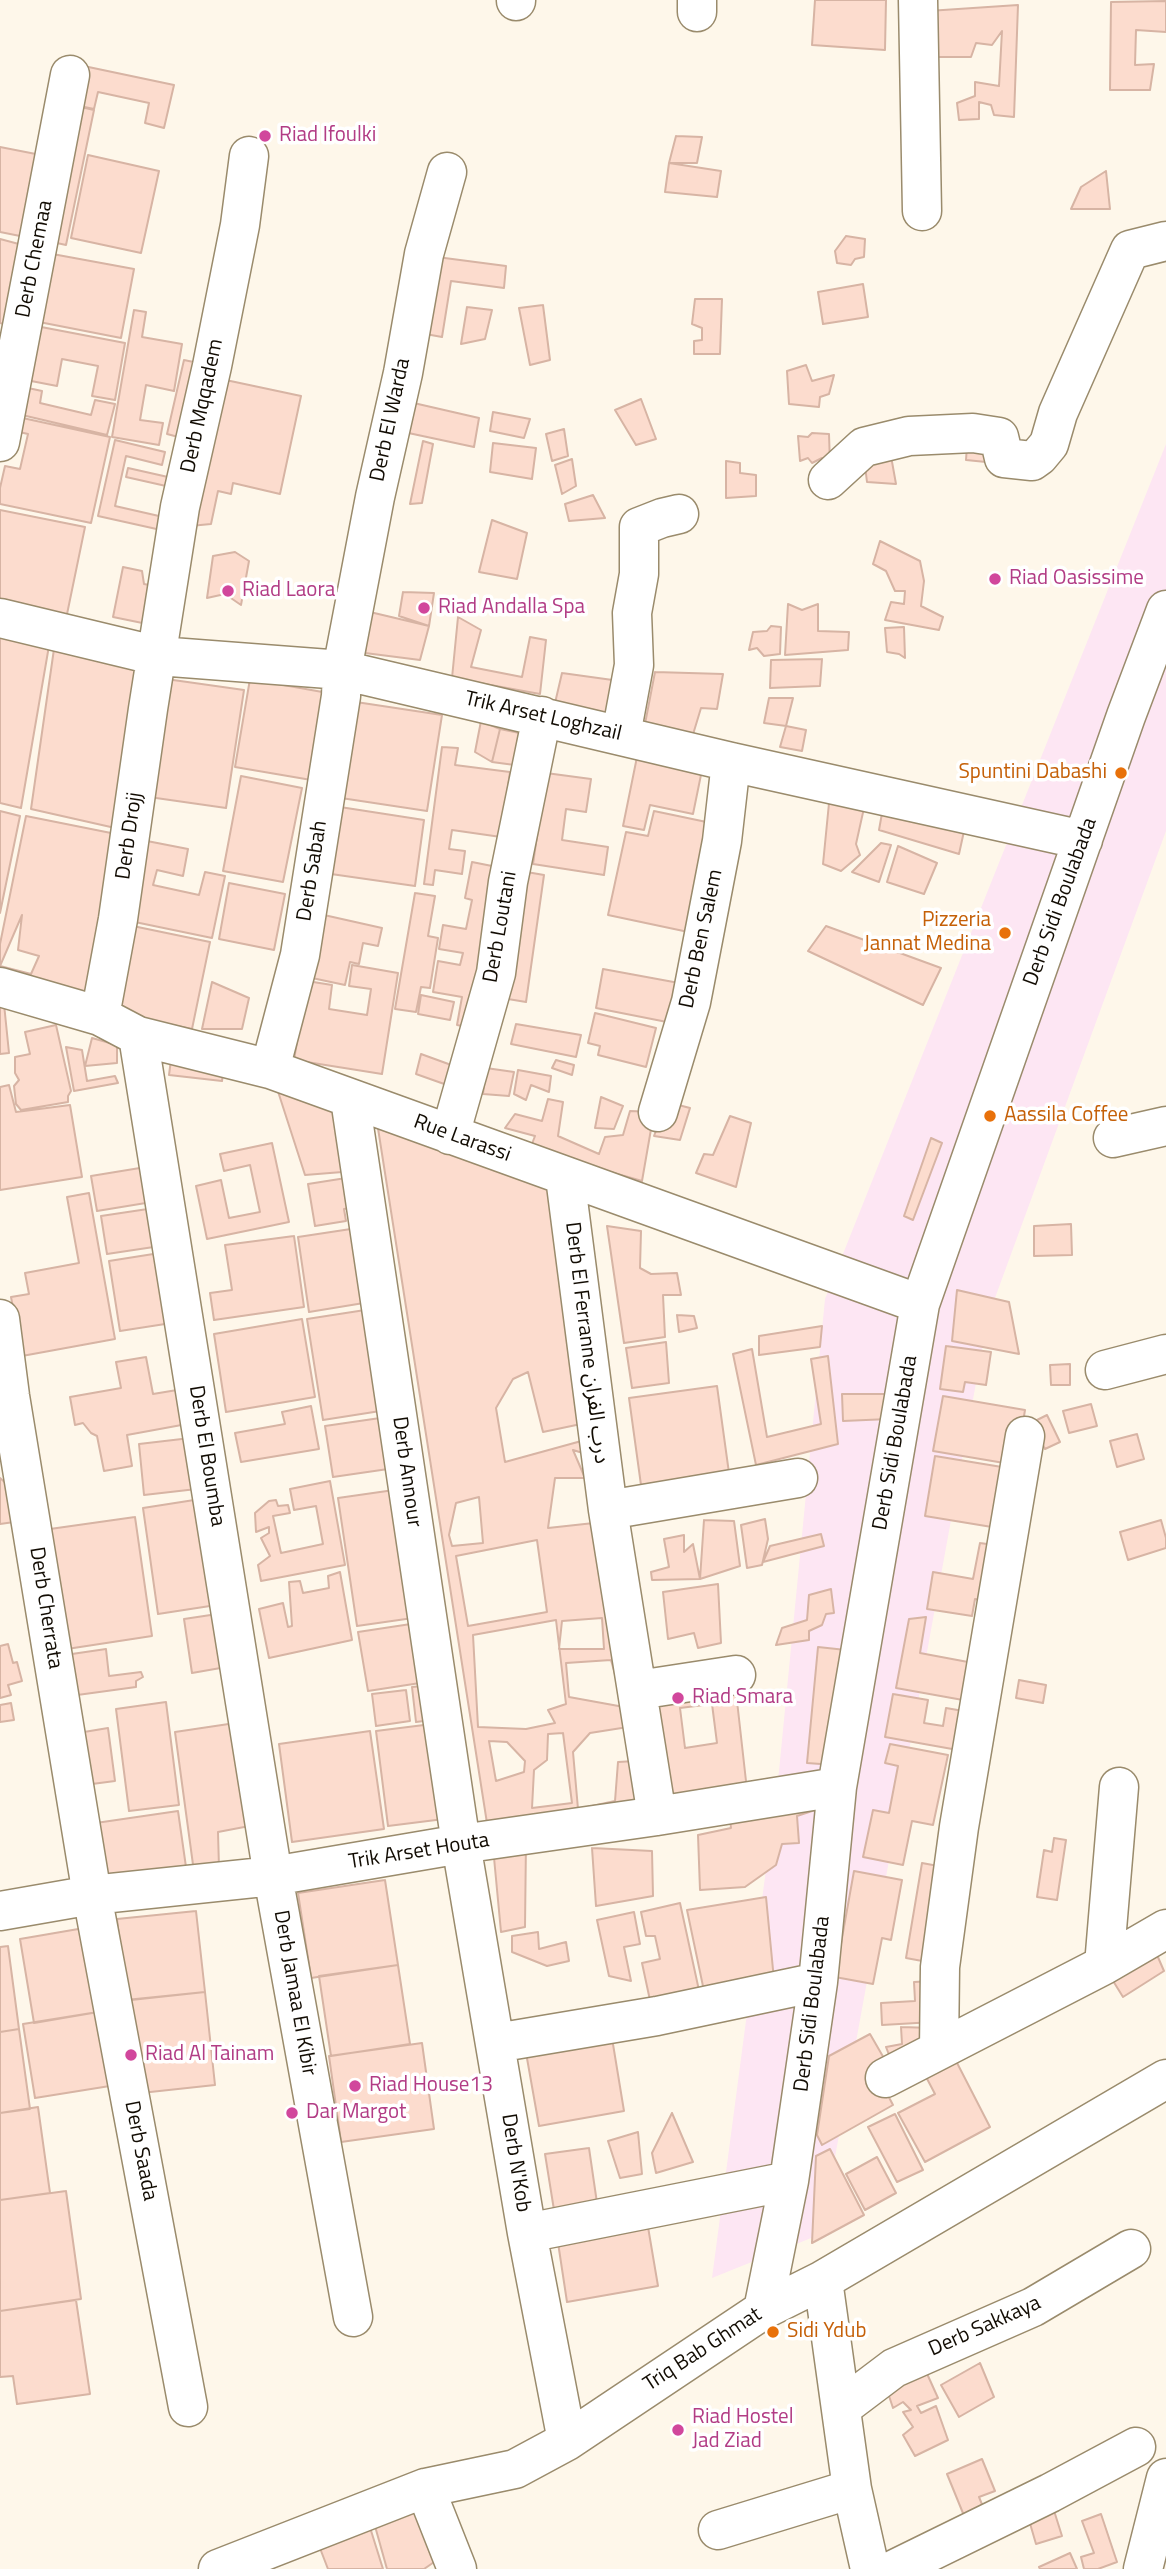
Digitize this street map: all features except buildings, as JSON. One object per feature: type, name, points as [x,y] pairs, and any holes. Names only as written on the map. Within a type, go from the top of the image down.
[{"type":"street","points":[[922,211],[918,0],[926,0]]},
{"type":"street","name":"Derb Chemaa","points":[[0,442],[69,75]]},
{"type":"street","name":"Derb Mqqadem","points":[[158,656],[180,507],[230,277],[249,156]]},
{"type":"street","name":"Derb El Warda","points":[[342,670],[375,497],[403,373],[424,254],[447,172]]},
{"type":"street","points":[[828,480],[864,447],[908,436],[973,433],[999,437],[1004,458],[1032,461],[1049,444],[1058,414],[1130,250],[1166,241]]},
{"type":"street","points":[[621,734],[634,665],[632,613],[639,575],[639,527],[679,514]]},
{"type":"street","name":"Derb Sidi Boulabada","points":[[763,2310],[789,2181],[818,1982],[837,1787],[920,1304],[1126,716],[1166,610]]},
{"type":"street","name":"Trik Arset Loghzail","points":[[0,618],[158,656],[342,670],[731,762],[1083,840]]},
{"type":"street","name":"Derb Drojj","points":[[100,1016],[118,919],[158,656]]},
{"type":"street","name":"Derb Sabah","points":[[270,1069],[300,955],[341,696],[342,670]]},
{"type":"street","name":"Derb Loutani","points":[[450,1135],[496,973],[508,882],[542,716]]},
{"type":"street","name":"Derb Ben Salem","points":[[658,1112],[696,976],[722,842],[731,762]]},
{"type":"street","name":"Rue Larassi","points":[[0,987],[100,1016],[138,1036],[270,1069],[920,1304]]},
{"type":"street","name":"Derb El Boumba","points":[[138,1036],[273,1876]]},
{"type":"street","name":"Derb Annour","points":[[350,1099],[461,1844]]},
{"type":"street","points":[[1113,1138],[1166,1126]]},
{"type":"street","name":"Derb El Ferranne درب الفران","points":[[565,1177],[608,1510],[657,1816]]},
{"type":"street","name":"Derb Cherrata","points":[[0,1319],[12,1409],[92,1895]]},
{"type":"street","points":[[1105,1370],[1166,1354]]},
{"type":"street","points":[[939,2050],[940,1967],[959,1827],[1026,1436]]},
{"type":"street","points":[[608,1510],[798,1478]]},
{"type":"street","points":[[638,1690],[736,1675]]},
{"type":"street","name":"Trik Arset Houta","points":[[0,1911],[92,1895],[273,1876],[461,1844],[837,1787]]},
{"type":"street","points":[[1104,1965],[1119,1787]]},
{"type":"street","name":"Derb N'Kob","points":[[461,1844],[527,2233],[567,2441]]},
{"type":"street","name":"Derb Jamaa El Kibir","points":[[273,1876],[353,2316]]},
{"type":"street","name":"Derb Saada","points":[[92,1895],[188,2407]]},
{"type":"street","points":[[885,2078],[1104,1965],[1166,1929]]},
{"type":"street","points":[[496,2043],[657,2016],[818,1982]]},
{"type":"street","name":"Triq Bab Ghmat","points":[[218,2569],[425,2488],[515,2469],[567,2441],[763,2310],[822,2280],[1166,2080]]},
{"type":"street","points":[[527,2233],[789,2181]]},
{"type":"street","name":"Derb Sakkaya","points":[[841,2408],[894,2368],[1033,2307],[1131,2249]]},
{"type":"street","points":[[822,2280],[852,2489],[870,2569]]},
{"type":"street","points":[[895,2569],[1050,2493],[1136,2447]]},
{"type":"street","points":[[1143,2569],[1166,2479]]},
{"type":"street","points":[[425,2488],[457,2569]]},
{"type":"street","points":[[718,2530],[852,2489]]},
{"type":"shaded area","points":[[1166,444],[1166,831],[988,1317],[821,2234],[712,2278],[779,1771],[825,1299]]},
{"type":"place","name":"Riad Ifoulki","points":[[265,136]]},
{"type":"place","name":"Riad Oasissime","points":[[995,579]]},
{"type":"place","name":"Riad Laora","points":[[228,591]]},
{"type":"place","name":"Riad Andalla Spa","points":[[424,608]]},
{"type":"place","name":"Spuntini Dabashi","points":[[1121,773]]},
{"type":"place","name":"Pizzeria Jannat Medina","points":[[1005,933]]},
{"type":"place","name":"Aassila Coffee","points":[[990,1116]]},
{"type":"place","name":"Riad Smara","points":[[678,1698]]},
{"type":"place","name":"Riad Al Tainam","points":[[131,2055]]},
{"type":"place","name":"Riad House13","points":[[355,2086]]},
{"type":"place","name":"Dar Margot","points":[[292,2113]]},
{"type":"place","name":"Sidi Ydub","points":[[773,2332]]},
{"type":"place","name":"Riad Hostel Jad Ziad","points":[[678,2430]]}]
